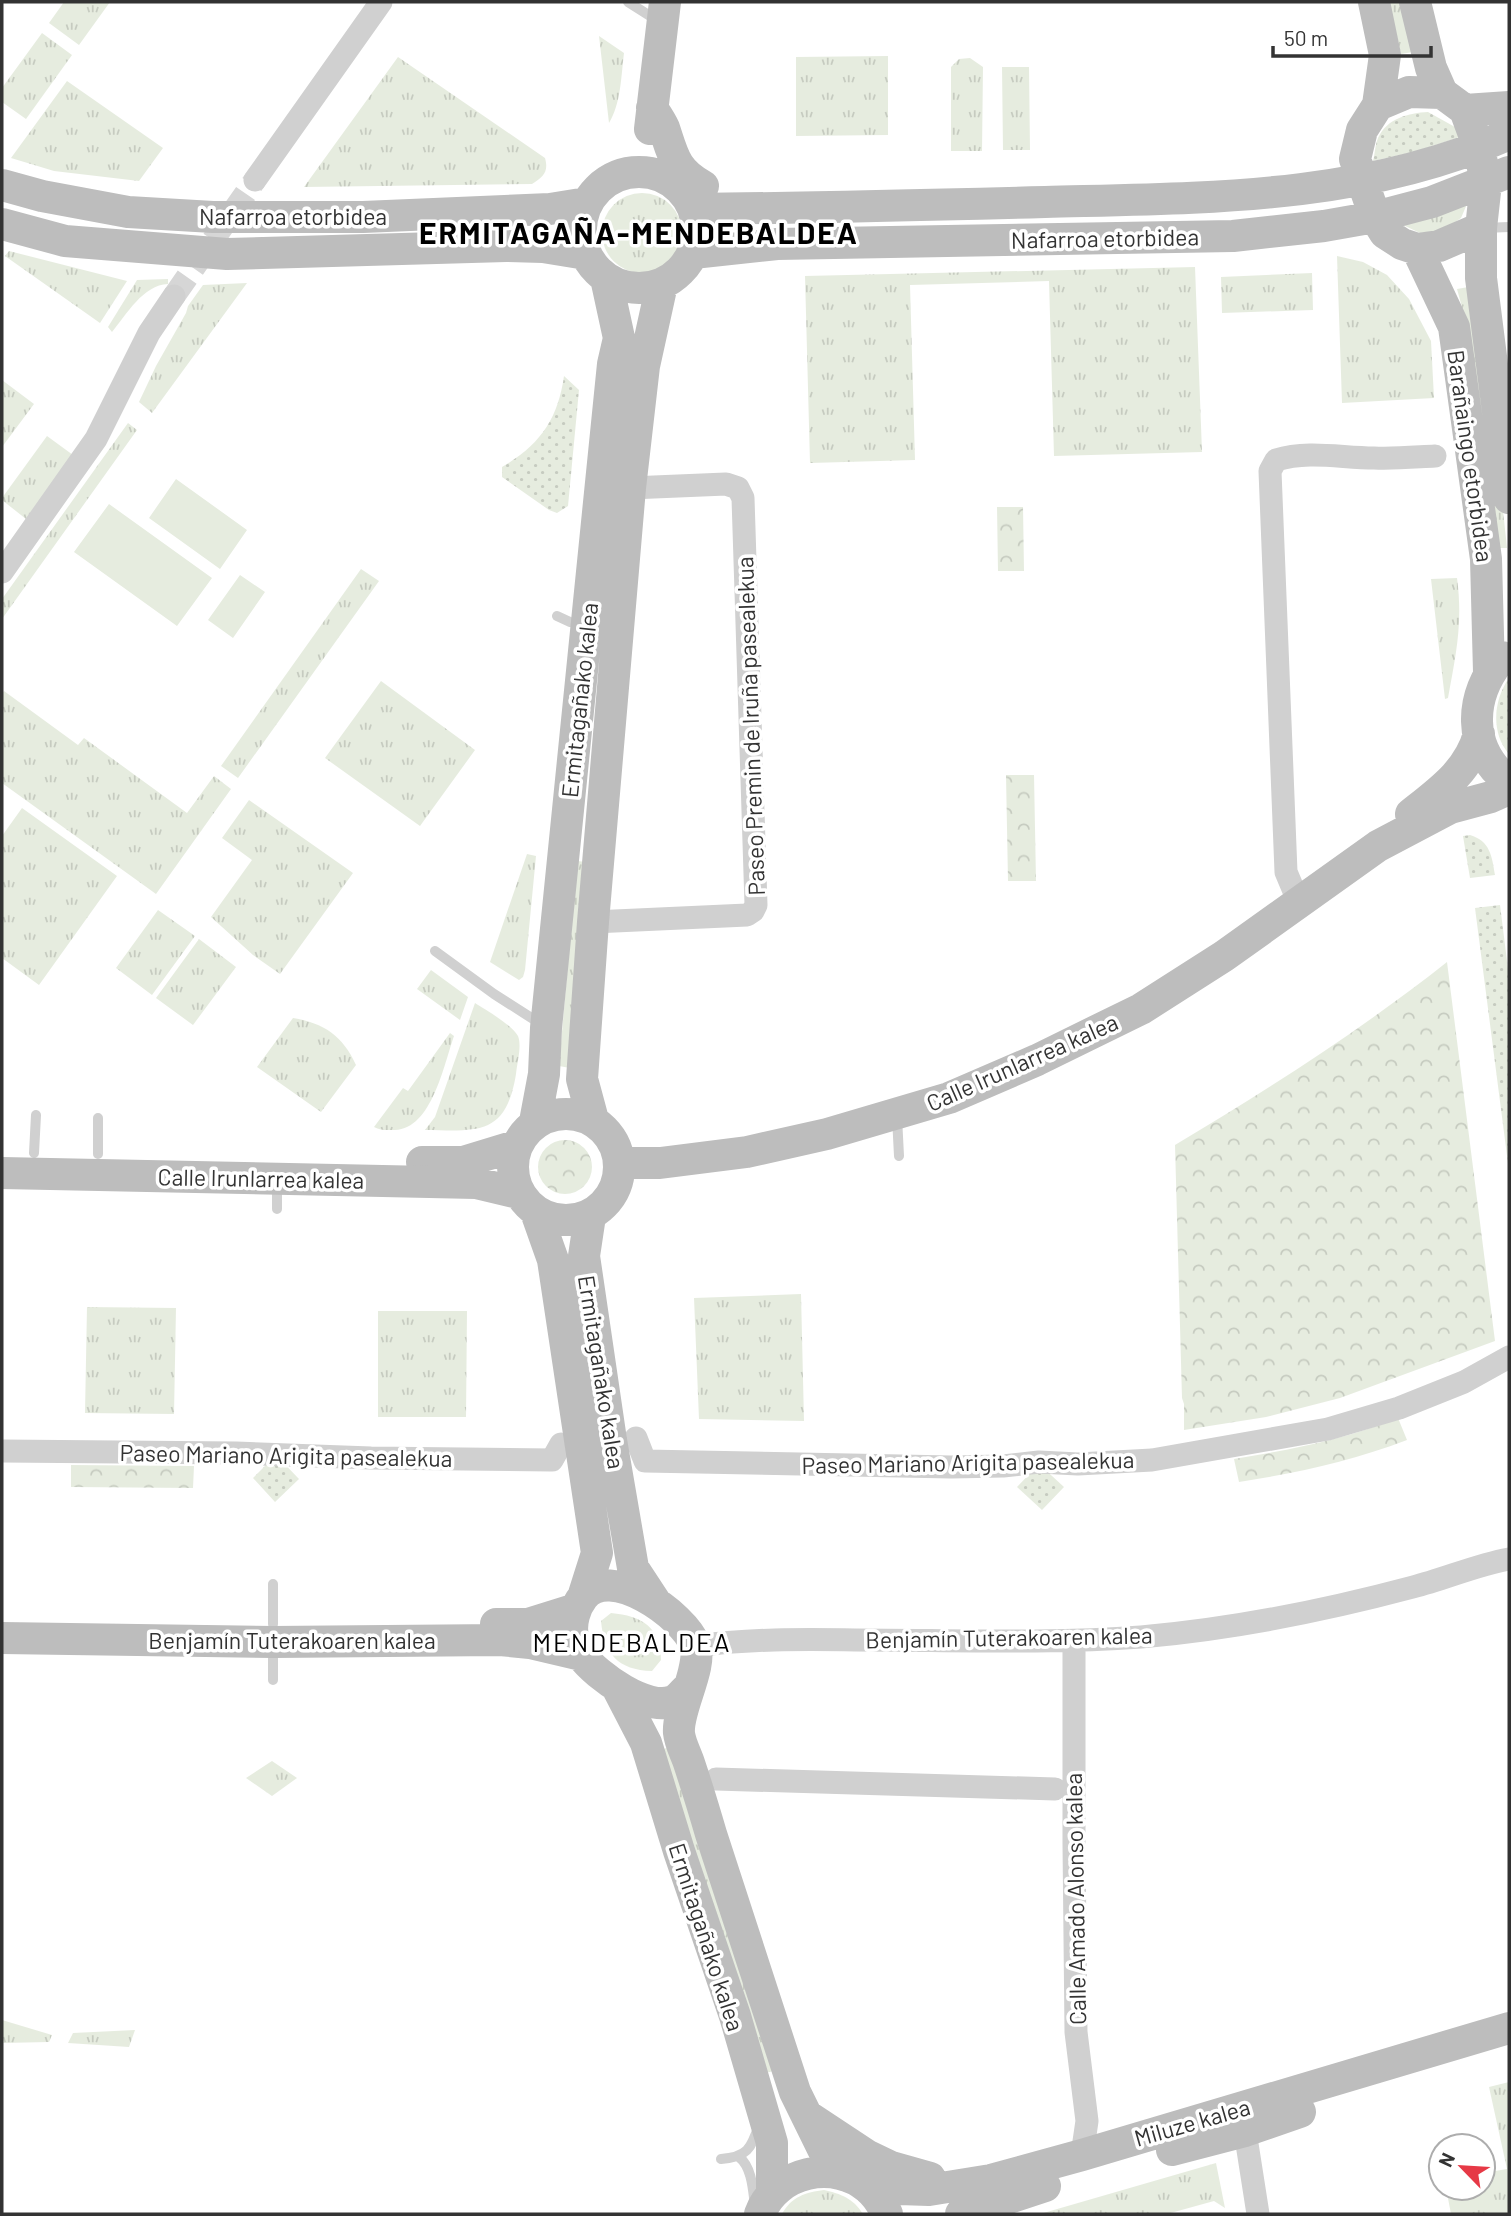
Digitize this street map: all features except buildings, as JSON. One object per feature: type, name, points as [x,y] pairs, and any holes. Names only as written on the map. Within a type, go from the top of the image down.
[{"type":"street","points":[[255,180],[381,2]]},
{"type":"street","points":[[1374,2],[1385,55],[1378,105],[1362,130],[1355,159],[1375,217],[1385,233],[1402,244],[1417,249],[1439,246],[1502,228]]},
{"type":"street","points":[[1415,2],[1431,68],[1453,102]]},
{"type":"street","points":[[645,172],[664,13]]},
{"type":"street","points":[[1378,105],[1409,92],[1453,102],[1509,107]]},
{"type":"street","name":"Barañaingo etorbidea","points":[[1453,102],[1497,178],[1502,228],[1481,278],[1509,498]]},
{"type":"street","name":"Nafarroa etorbidea","points":[[652,108],[663,127],[675,161],[693,180],[706,187],[723,194],[747,198],[814,198],[841,207]]},
{"type":"street","name":"Nafarroa etorbidea","points":[[694,209],[1213,198],[1362,181],[1479,148],[1509,134]]},
{"type":"street","points":[[628,172],[645,172],[661,175],[675,183],[687,195],[694,209],[698,232],[693,253],[675,277],[643,289],[624,287],[594,268],[581,237],[587,203],[598,189],[611,178],[628,172]]},
{"type":"street","name":"Nafarroa etorbidea","points":[[693,253],[777,244],[1233,236],[1324,226],[1375,217],[1432,202],[1497,178]]},
{"type":"street","name":"Nafarroa etorbidea","points":[[2,185],[42,196],[128,212],[213,217],[363,217],[550,209],[587,203]]},
{"type":"street","name":"Nafarroa etorbidea","points":[[2,224],[65,241],[227,254],[543,247],[586,254]]},
{"type":"street","name":"Nafarroa etorbidea","points":[[461,247],[471,254],[527,258],[556,266],[577,275],[589,284],[604,318],[605,340],[613,364]]},
{"type":"street","name":"Barañaingo etorbidea","points":[[1417,249],[1454,327],[1499,661]]},
{"type":"street","name":"Ermitagañako kalea","points":[[526,1134],[544,1074],[572,620],[619,338],[606,278]]},
{"type":"street","name":"Ermitagañako kalea","points":[[593,1120],[582,1079],[593,922],[630,488],[644,366],[662,284]]},
{"type":"street","points":[[2,572],[96,439],[149,333],[174,296]]},
{"type":"street","points":[[1299,903],[1286,872],[1270,471],[1276,460],[1290,455],[1336,454],[1372,458],[1435,456]]},
{"type":"street","name":"Paseo Premin de Iruña pasealekua","points":[[593,922],[747,915],[756,905],[743,498],[738,488],[726,484],[630,488]]},
{"type":"street","points":[[1499,661],[1478,699],[1476,717],[1484,750],[1492,765],[1509,782]]},
{"type":"street","name":"Calle Irunlarrea kalea","points":[[620,1163],[660,1163],[747,1152],[897,1115],[950,1098],[1037,1060],[1141,1009],[1224,956],[1378,846],[1463,767],[1474,752],[1479,734]]},
{"type":"street","name":"Calle Irunlarrea kalea","points":[[1378,846],[1450,807],[1491,797],[1509,789]]},
{"type":"street","points":[[554,1114],[575,1114],[593,1120],[612,1138],[620,1163],[618,1184],[607,1203],[590,1216],[563,1221],[527,1203],[512,1170],[526,1134],[554,1114]]},
{"type":"street","name":"Calle Irunlarrea kalea","points":[[2,1153],[463,1162],[526,1134]]},
{"type":"street","name":"Calle Irunlarrea kalea","points":[[2,1173],[476,1184],[527,1203]]},
{"type":"street","name":"Ermitagañako kalea","points":[[527,1203],[553,1260],[597,1553],[580,1602]]},
{"type":"street","name":"Ermitagañako kalea","points":[[590,1216],[584,1256],[633,1568],[657,1604]]},
{"type":"street","name":"Paseo Mariano Arigita pasealekua","points":[[636,1438],[645,1461],[951,1467],[1152,1460],[1247,1445],[1340,1426],[1399,1408],[1464,1382],[1509,1357]]},
{"type":"street","name":"Paseo Mariano Arigita pasealekua","points":[[2,1451],[552,1460],[561,1444]]},
{"type":"street","name":"Benjamín Tuterakoaren kalea","points":[[1482,1564],[1509,1548]]},
{"type":"street","name":"Benjamín Tuterakoaren kalea","points":[[695,1646],[766,1639],[1074,1641],[1186,1633],[1275,1620],[1416,1587],[1482,1564],[1509,1559]]},
{"type":"street","points":[[616,1585],[630,1589],[657,1604],[680,1622],[695,1646],[695,1665],[689,1687],[674,1701],[660,1703],[638,1698],[617,1687],[581,1656],[573,1636],[572,1623],[580,1602],[598,1586],[616,1585]]},
{"type":"street","name":"Benjamín Tuterakoaren kalea","points":[[2,1638],[273,1633],[528,1624],[580,1602]]},
{"type":"street","name":"Benjamín Tuterakoaren kalea","points":[[2,1620],[273,1633],[500,1640],[537,1644],[581,1656]]},
{"type":"street","name":"Calle Amado Alonso kalea","points":[[1074,1641],[1076,2032],[1087,2121],[1082,2155]]},
{"type":"street","name":"Ermitagañako kalea","points":[[617,1687],[646,1743],[764,2112],[772,2143],[763,2207]]},
{"type":"street","name":"Ermitagañako kalea","points":[[689,1687],[679,1732],[795,2092],[822,2149],[881,2202],[887,2214]]},
{"type":"street","points":[[716,1779],[1055,1788]]},
{"type":"street","name":"Miluze kalea","points":[[958,2199],[991,2180],[1509,2028]]},
{"type":"street","name":"Miluze kalea","points":[[763,2207],[785,2183],[799,2176],[821,2171],[856,2181],[929,2190],[958,2199],[1021,2193],[1245,2131],[1320,2105],[1509,2049]]},
{"type":"street","points":[[806,2115],[868,2156],[958,2199]]},
{"type":"street","points":[[1245,2131],[1258,2214]]},
{"type":"lane","points":[[628,2],[664,13]]},
{"type":"lane","points":[[435,951],[546,1028]]},
{"type":"lane","points":[[34,1153],[36,1115]]},
{"type":"lane","points":[[897,1115],[899,1156]]},
{"type":"lane","points":[[98,1118],[98,1154]]},
{"type":"lane","points":[[276,1209],[277,1178]]},
{"type":"lane","points":[[273,1680],[274,1584]]},
{"type":"lane","points":[[721,2159],[739,2157],[748,2150],[764,2112]]},
{"type":"lane","points":[[739,2157],[745,2162],[763,2207]]},
{"type":"green space","points":[[64,2],[110,2],[79,45],[49,23]]},
{"type":"green space","points":[[1389,2],[1401,2],[1413,52],[1401,54]]},
{"type":"green space","points":[[42,33],[72,55],[26,119],[2,102],[2,88]]},
{"type":"green space","points":[[599,36],[624,53],[618,98],[609,123]]},
{"type":"green space","points":[[888,56],[888,135],[796,136],[796,57]]},
{"type":"green space","points":[[398,57],[545,158],[546,171],[532,184],[304,187]]},
{"type":"green space","points":[[970,58],[983,67],[982,151],[951,151],[951,67],[959,59]]},
{"type":"green space","points":[[1002,67],[1029,67],[1030,150],[1003,150]]},
{"type":"green space","points":[[67,81],[163,148],[139,181],[54,171],[11,158]]},
{"type":"green space","points":[[1428,112],[1455,127],[1460,137],[1414,152],[1373,161],[1378,138],[1387,126],[1406,115]]},
{"type":"green space","points":[[634,193],[650,193],[671,204],[682,225],[682,241],[671,262],[650,273],[634,273],[620,267],[608,255],[602,241],[602,225],[608,211],[620,199]]},
{"type":"green space","points":[[1467,204],[1461,218],[1444,230],[1420,233],[1403,225]]},
{"type":"green space","points":[[9,251],[127,281],[100,323],[5,256]]},
{"type":"green space","points":[[1337,256],[1363,262],[1387,275],[1409,299],[1431,341],[1434,398],[1342,403]]},
{"type":"green space","points":[[1195,267],[1202,452],[1054,456],[1049,281],[910,285],[915,460],[810,463],[805,276]]},
{"type":"green space","points":[[1312,273],[1313,310],[1222,313],[1221,277]]},
{"type":"green space","points":[[168,279],[168,284],[151,289],[143,295],[112,332],[108,327],[137,280]]},
{"type":"green space","points":[[247,283],[152,413],[139,402],[188,306],[203,285]]},
{"type":"green space","points":[[1474,286],[1507,548],[1499,548],[1468,329],[1457,289]]},
{"type":"green space","points":[[564,376],[579,390],[568,506],[557,513],[502,477],[502,467],[527,450],[545,429],[557,405]]},
{"type":"green space","points":[[2,380],[34,404],[2,447]]},
{"type":"green space","points":[[128,423],[137,430],[2,619],[2,599]]},
{"type":"green space","points":[[47,436],[73,455],[26,519],[2,498]]},
{"type":"green space","points":[[176,479],[247,530],[220,569],[149,518]]},
{"type":"green space","points":[[109,504],[212,578],[177,626],[74,552]]},
{"type":"green space","points":[[997,507],[1023,507],[1024,571],[998,571]]},
{"type":"green space","points":[[361,569],[379,581],[238,778],[221,766]]},
{"type":"green space","points":[[240,575],[265,592],[233,638],[208,620]]},
{"type":"green space","points":[[1457,578],[1458,638],[1448,698],[1445,699],[1431,579]]},
{"type":"green space","points":[[1509,678],[1509,754],[1499,736],[1496,716],[1500,696]]},
{"type":"green space","points":[[381,681],[475,750],[420,826],[325,758]]},
{"type":"green space","points":[[4,691],[78,745],[84,738],[187,813],[214,776],[231,789],[156,894],[2,783]]},
{"type":"green space","points":[[1006,775],[1034,775],[1036,881],[1008,881]]},
{"type":"green space","points":[[249,800],[353,873],[280,974],[253,955],[211,917],[252,860],[222,838]]},
{"type":"green space","points":[[22,808],[117,876],[39,985],[2,958],[2,836]]},
{"type":"green space","points":[[1470,835],[1486,845],[1495,875],[1470,878],[1463,836]]},
{"type":"green space","points":[[527,854],[536,856],[525,970],[519,980],[490,962]]},
{"type":"green space","points":[[577,861],[587,862],[570,1068],[559,1066]]},
{"type":"green space","points":[[1500,905],[1509,977],[1509,1171],[1475,908]]},
{"type":"green space","points":[[158,910],[195,936],[152,995],[116,968]]},
{"type":"green space","points":[[199,939],[236,967],[193,1025],[156,998]]},
{"type":"green space","points":[[1447,962],[1495,1341],[1340,1398],[1266,1417],[1184,1430],[1175,1145],[1314,1058]]},
{"type":"green space","points":[[431,970],[468,997],[460,1020],[417,989]]},
{"type":"green space","points":[[475,1003],[505,1023],[518,1036],[519,1055],[511,1094],[505,1109],[487,1126],[460,1130],[425,1130],[435,1117]]},
{"type":"green space","points":[[293,1018],[314,1023],[331,1032],[345,1046],[356,1065],[321,1112],[257,1067]]},
{"type":"green space","points":[[450,1033],[454,1036],[441,1078],[435,1093],[418,1119],[408,1127],[395,1130],[374,1127],[403,1088],[408,1091]]},
{"type":"green space","points":[[565,1140],[584,1148],[592,1167],[584,1186],[565,1194],[546,1186],[538,1167],[546,1148]]},
{"type":"green space","points":[[801,1294],[804,1421],[699,1419],[694,1298]]},
{"type":"green space","points":[[87,1307],[176,1308],[174,1414],[85,1413]]},
{"type":"green space","points":[[378,1311],[467,1311],[466,1417],[378,1417]]},
{"type":"green space","points":[[1398,1418],[1407,1440],[1324,1466],[1239,1482],[1234,1459],[1318,1443]]},
{"type":"green space","points":[[276,1455],[299,1479],[275,1502],[253,1478]]},
{"type":"green space","points":[[1039,1464],[1064,1487],[1042,1510],[1017,1487]]},
{"type":"green space","points":[[71,1465],[194,1466],[193,1488],[71,1487]]},
{"type":"green space","points":[[611,1613],[640,1620],[653,1631],[658,1639],[661,1660],[652,1671],[630,1667],[609,1651],[601,1621]]},
{"type":"green space","points":[[670,1747],[774,2071],[765,2073],[660,1750]]},
{"type":"green space","points":[[272,1761],[297,1778],[272,1796],[246,1778]]},
{"type":"green space","points":[[2,2020],[52,2035],[49,2042],[2,2043]]},
{"type":"green space","points":[[135,2030],[129,2047],[68,2043],[73,2033]]},
{"type":"green space","points":[[1509,2082],[1509,2214],[1451,2214],[1449,2202],[1497,2202],[1497,2171],[1507,2169],[1489,2087]]},
{"type":"green space","points":[[1216,2163],[1225,2208],[1214,2201],[1167,2214],[1040,2214]]},
{"type":"green space","points":[[824,2190],[846,2197],[863,2214],[782,2214],[790,2203],[800,2196]]},
{"type":"tunnel","points":[[174,296],[255,180]]},
{"type":"district","name":"ERMITAGAÑA-MENDEBALDEA","points":[[639,232]]},
{"type":"district","name":"MENDEBALDEA","points":[[632,1641]]}]
